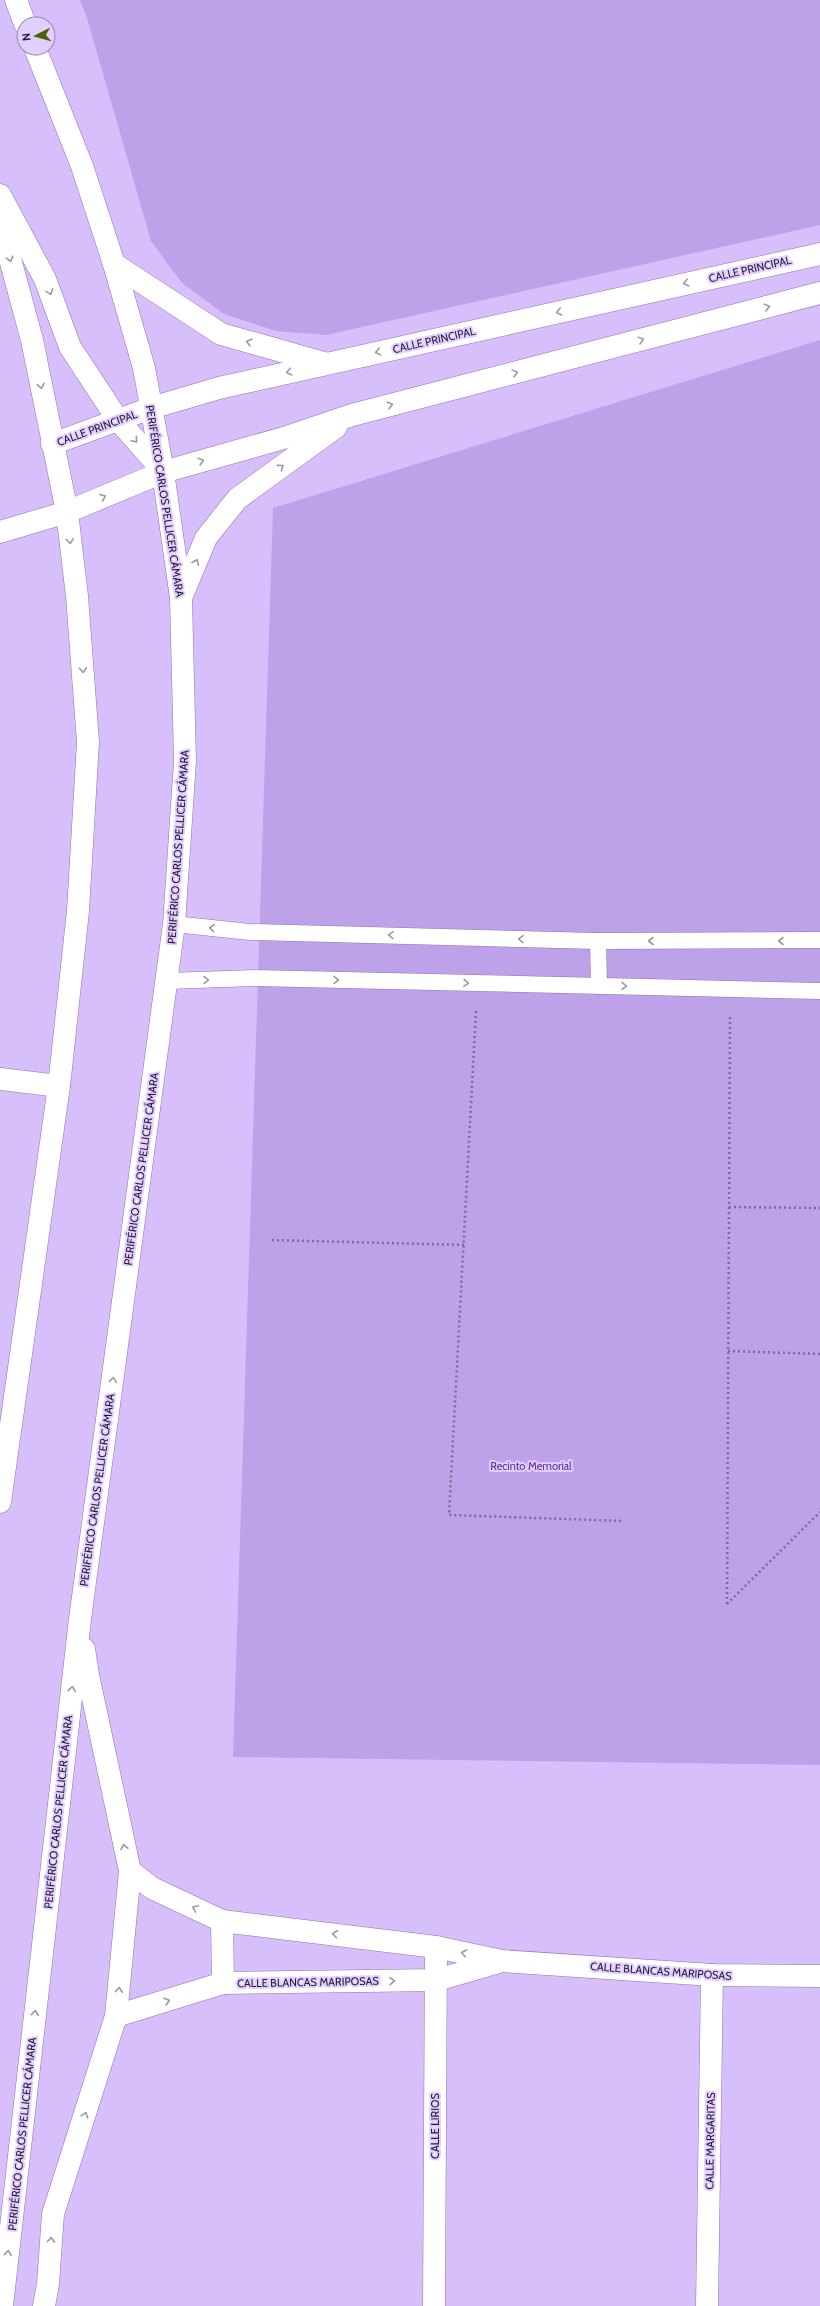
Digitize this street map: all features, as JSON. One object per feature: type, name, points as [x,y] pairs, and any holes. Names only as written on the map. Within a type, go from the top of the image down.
[{"type":"main road","points":[[16,0],[22,16]]},
{"type":"main road","name":"PERIFÉRICO CARLOS PELLICER CÁMARA","points":[[2,2306],[80,1619],[174,924],[185,762],[181,598],[163,472],[144,368],[114,264],[82,166],[38,56]]},
{"type":"main road","points":[[0,195],[46,279],[70,347],[118,420],[163,472]]},
{"type":"main road","points":[[0,222],[32,340],[67,512],[77,596],[88,742],[78,911],[59,1086],[0,1502]]},
{"type":"main road","name":"CALLE PRINCIPAL","points":[[52,444],[151,408],[219,388],[820,254]]},
{"type":"main road","points":[[114,264],[221,334],[327,364]]},
{"type":"main road","points":[[0,532],[67,512],[163,472],[287,437],[352,415],[820,293]]},
{"type":"main road","points":[[181,598],[206,538],[237,499],[352,415]]},
{"type":"main road","points":[[0,1079],[59,1086]]},
{"type":"main road","points":[[44,2306],[48,2284],[53,2214],[116,2016],[130,1871],[88,1675],[80,1619]]},
{"type":"main road","name":"CALLE BLANCAS MARIPOSAS","points":[[130,1871],[152,1888],[222,1921],[436,1947],[502,1961],[712,1975],[820,1976]]},
{"type":"main road","points":[[222,1921],[223,1983]]},
{"type":"main road","name":"CALLE LIRIOS","points":[[434,2306],[436,1947]]},
{"type":"main road","name":"CALLE BLANCAS MARIPOSAS","points":[[116,2016],[223,1983],[436,1980],[502,1961]]},
{"type":"main road","name":"CALLE MARGARITAS","points":[[707,2306],[712,1975]]},
{"type":"lane","points":[[174,924],[250,932],[598,941],[820,940]]},
{"type":"lane","points":[[598,941],[599,986]]},
{"type":"lane","points":[[167,982],[255,978],[820,991]]},
{"type":"path","points":[[477,983],[449,1515],[624,1521]]},
{"type":"path","points":[[730,989],[727,1604],[820,1512]]},
{"type":"path","points":[[729,1207],[820,1208]]},
{"type":"path","points":[[272,1240],[464,1245]]},
{"type":"path","points":[[728,1351],[820,1354]]},
{"type":"green space","points":[[80,0],[820,0],[820,225],[326,335],[276,331],[224,314],[182,283],[151,241],[87,18]]},
{"type":"green space","name":"Recinto Memorial","points":[[820,340],[820,1765],[233,1757],[273,508]]}]
